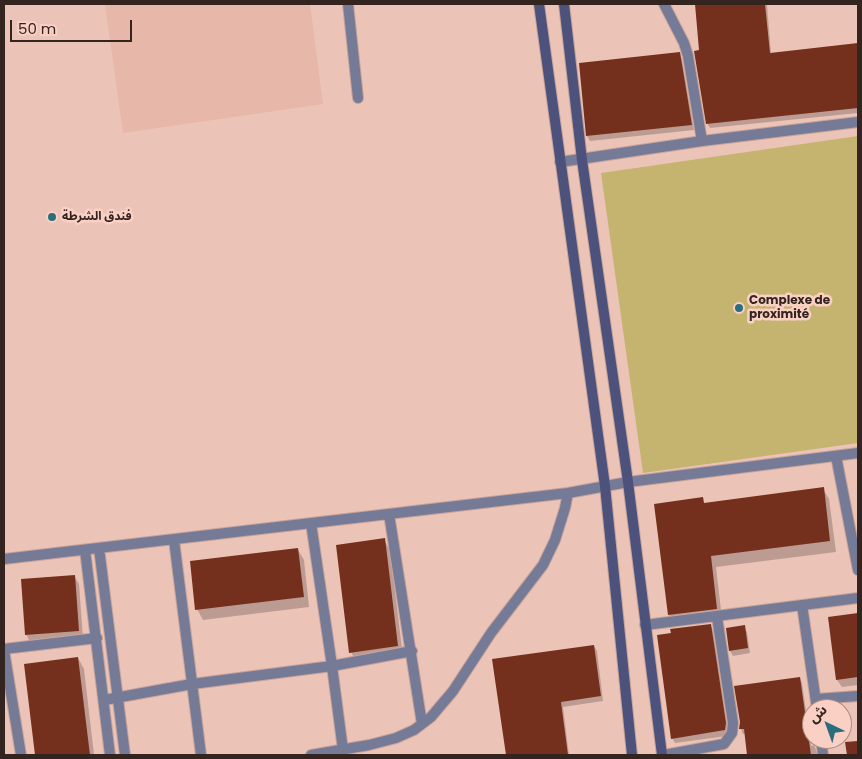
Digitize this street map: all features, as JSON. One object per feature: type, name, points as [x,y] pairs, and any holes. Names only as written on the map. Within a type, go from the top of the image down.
[{"type":"street","points":[[348,4],[358,98]]},
{"type":"street","points":[[539,4],[604,486],[632,755]]},
{"type":"street","points":[[564,4],[582,160],[628,482],[663,755],[724,744],[731,736],[733,723],[717,617]]},
{"type":"street","points":[[664,4],[684,43],[688,56],[702,141]]},
{"type":"street","points":[[560,162],[702,141],[858,122]]},
{"type":"street","points":[[4,560],[568,493],[628,482],[858,453]]},
{"type":"street","points":[[836,456],[858,570]]},
{"type":"street","points":[[311,755],[396,738],[414,730],[431,717],[453,691],[491,633],[543,565],[555,540],[566,508],[568,493]]},
{"type":"street","points":[[389,514],[422,724]]},
{"type":"street","points":[[311,523],[343,750]]},
{"type":"street","points":[[174,540],[201,755]]},
{"type":"street","points":[[99,548],[125,755]]},
{"type":"street","points":[[85,550],[110,755]]},
{"type":"street","points":[[645,625],[858,598]]},
{"type":"street","points":[[802,605],[815,699]]},
{"type":"street","points":[[21,755],[4,650],[97,638]]},
{"type":"street","points":[[104,700],[192,684],[332,666],[412,651]]},
{"type":"street","points":[[842,699],[858,696]]},
{"type":"shaded area","points":[[105,4],[310,4],[323,104],[123,133]]},
{"type":"shaded area","name":"Complexe de proximité","points":[[858,136],[858,443],[643,473],[601,173]]},
{"type":"building","points":[[695,4],[765,4],[770,53],[858,43],[858,108],[706,124],[694,51],[699,50]]},
{"type":"building","points":[[680,52],[692,125],[586,136],[579,63]]},
{"type":"building","points":[[824,487],[830,541],[711,556],[717,609],[668,615],[654,504],[703,497],[704,503]]},
{"type":"building","points":[[385,538],[398,646],[349,653],[336,545]]},
{"type":"building","points":[[298,548],[304,597],[195,610],[190,561]]},
{"type":"building","points":[[75,575],[79,631],[25,635],[21,579]]},
{"type":"building","points":[[858,613],[858,677],[836,680],[828,617]]},
{"type":"building","points":[[711,624],[726,723],[725,730],[671,739],[657,635],[671,633],[670,629]]},
{"type":"building","points":[[745,625],[748,648],[729,651],[726,628]]},
{"type":"building","points":[[594,645],[601,696],[561,702],[568,755],[506,755],[492,659]]},
{"type":"building","points":[[78,657],[90,755],[35,755],[24,664]]},
{"type":"building","points":[[800,677],[803,699],[802,749],[810,749],[811,755],[747,755],[744,729],[739,729],[740,722],[734,686]]},
{"type":"building","points":[[852,741],[858,741],[858,755],[847,755],[846,749],[852,749]]},
{"type":"place","name":"فندق الشرطة","points":[[52,217]]},
{"type":"place","name":"Complexe de proximité","points":[[739,308]]}]
